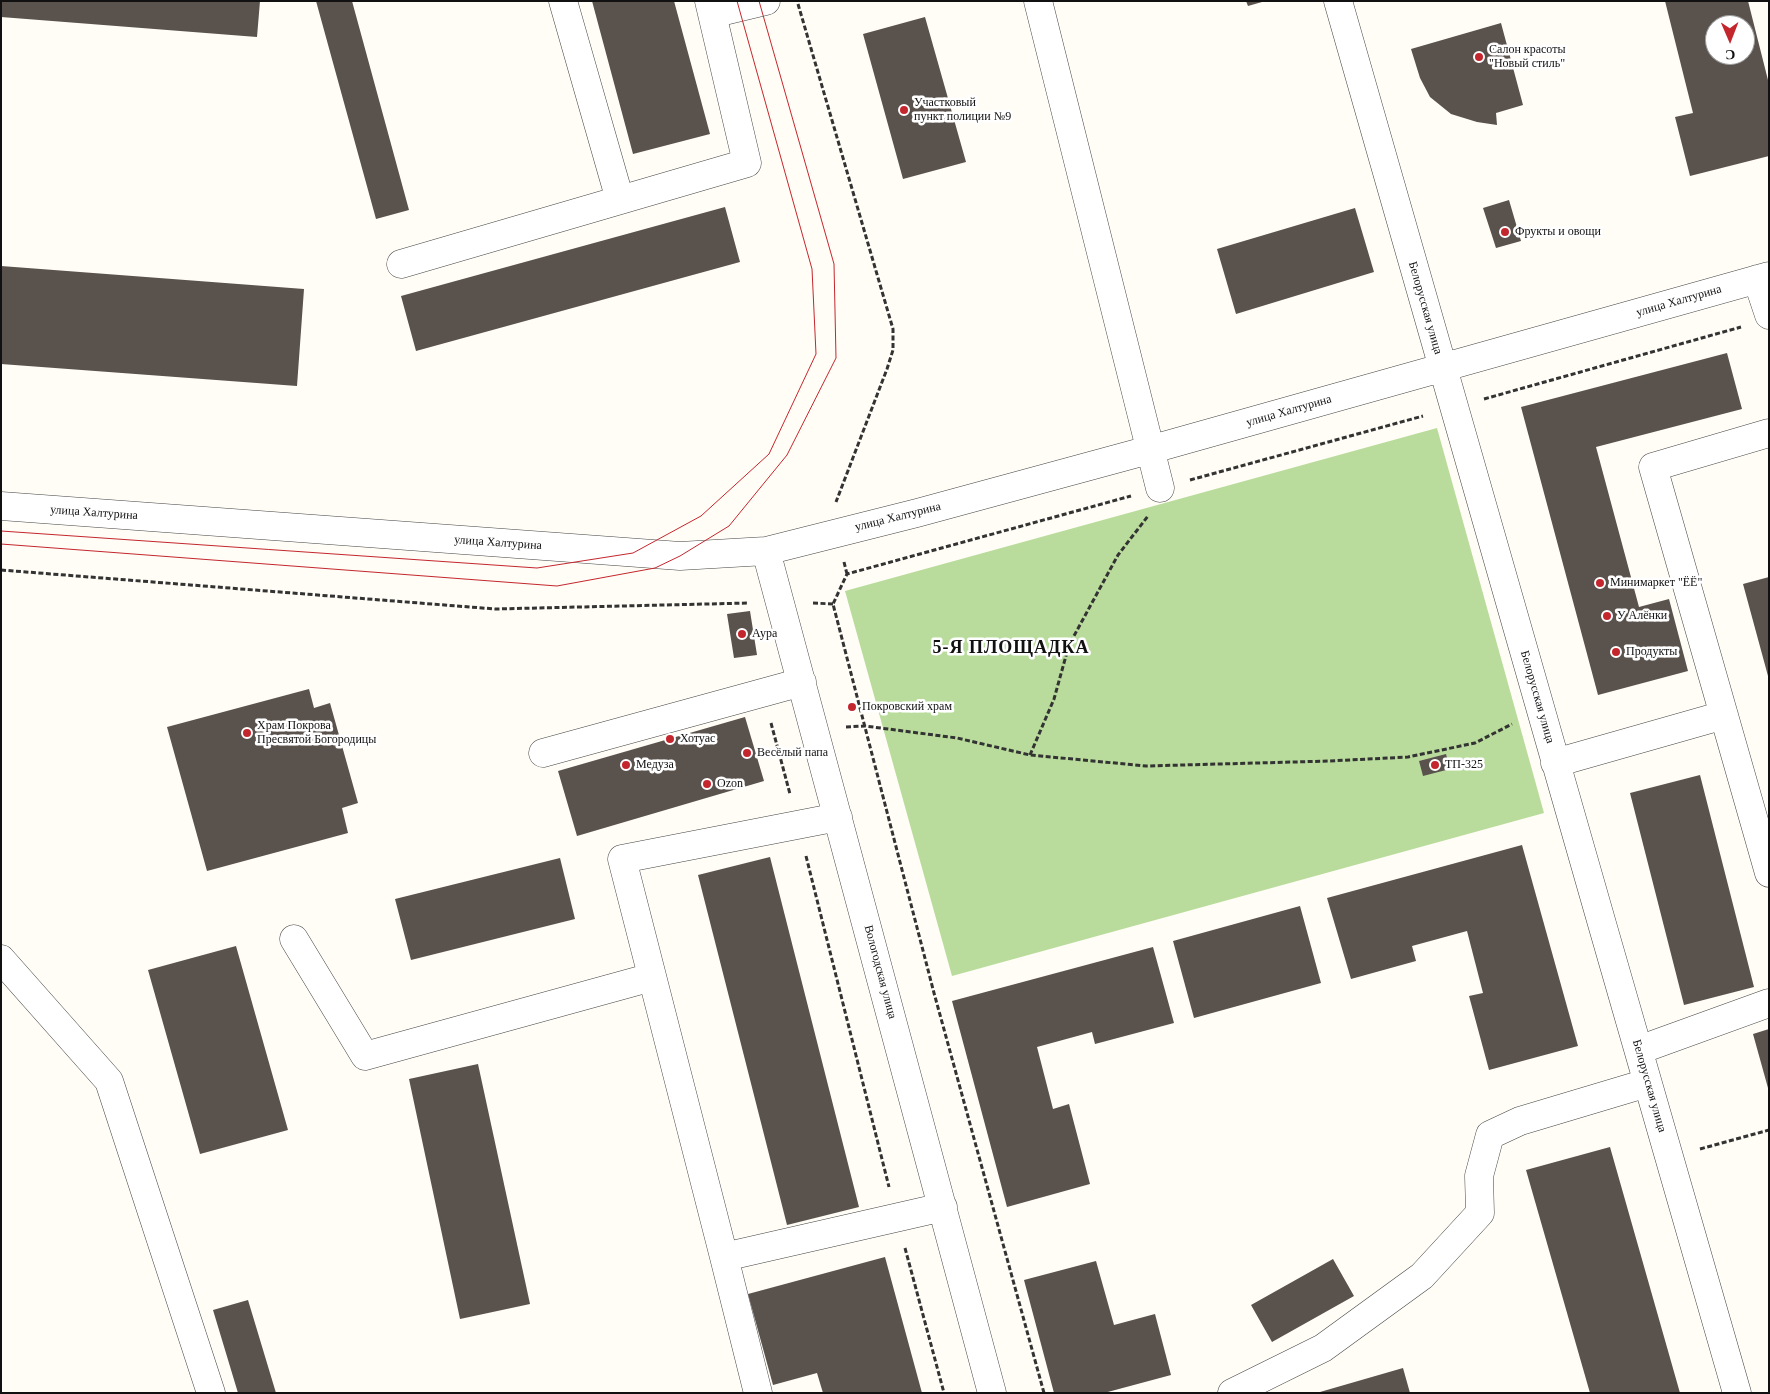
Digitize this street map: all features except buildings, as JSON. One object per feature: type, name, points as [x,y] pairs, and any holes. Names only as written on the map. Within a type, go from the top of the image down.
[{"type":"street","points":[[563,1],[620,200]]},
{"type":"street","points":[[401,264],[747,164],[710,8],[766,1]]},
{"type":"street","points":[[1038,1],[1160,488]]},
{"type":"street","name":"Белорусская улица","points":[[1338,1],[1647,1083],[1738,1393]]},
{"type":"street","points":[[1759,320],[1763,277]]},
{"type":"street","name":"улица Халтурина","points":[[1,506],[680,556],[766,551],[917,513],[1149,450],[1763,277]]},
{"type":"street","points":[[1769,433],[1653,467],[1769,873]]},
{"type":"street","name":"Вологодская улица","points":[[766,551],[992,1393]]},
{"type":"street","points":[[543,753],[802,682]]},
{"type":"street","points":[[1555,762],[1724,715]]},
{"type":"street","points":[[758,1393],[622,859],[838,817]]},
{"type":"street","points":[[294,939],[365,1056],[652,978]]},
{"type":"street","points":[[1,959],[109,1081],[210,1393]]},
{"type":"street","points":[[1639,1050],[1769,1003]]},
{"type":"street","points":[[1232,1393],[1323,1348],[1422,1276],[1480,1213],[1479,1176],[1490,1135],[1520,1121],[1647,1083]]},
{"type":"street","points":[[724,1257],[943,1207]]},
{"type":"path","points":[[798,1],[892,329],[893,350],[887,369],[837,500],[835,512],[846,574],[833,604],[934,993],[1044,1393]]},
{"type":"path","points":[[846,574],[1453,407],[1759,320]]},
{"type":"path","points":[[1030,756],[1054,699],[1069,645],[1118,555],[1148,517],[1160,488]]},
{"type":"path","points":[[1,570],[495,609],[781,603],[833,604]]},
{"type":"path","points":[[762,692],[799,825],[897,1218],[944,1393]]},
{"type":"path","points":[[815,729],[865,726],[957,738],[1030,756],[1146,766],[1310,762],[1408,757],[1474,743],[1540,710]]},
{"type":"path","points":[[1670,1157],[1769,1130]]},
{"type":"green space","points":[[1437,428],[1544,813],[952,976],[845,591]]},
{"type":"tram line","points":[[1,531],[537,568],[633,553],[701,516],[769,454],[816,354],[812,269],[737,1]]},
{"type":"tram line","points":[[1,544],[557,586],[655,568],[680,556],[729,526],[787,455],[836,358],[834,264],[759,1]]},
{"type":"place","name":"Салон красоты \"Новый стиль\"","points":[[1479,57]]},
{"type":"place","name":"Участковый пункт полиции №9","points":[[904,110]]},
{"type":"place","name":"Фрукты и овощи","points":[[1505,232]]},
{"type":"place","name":"Минимаркет \"ЁЁ\"","points":[[1600,583]]},
{"type":"place","name":"У Алёнки","points":[[1607,616]]},
{"type":"place","name":"Аура","points":[[742,634]]},
{"type":"place","name":"Продукты","points":[[1616,652]]},
{"type":"place","name":"Покровский храм","points":[[852,707]]},
{"type":"place","name":"Храм Покрова Пресвятой Богородицы","points":[[247,733]]},
{"type":"place","name":"Хотуас","points":[[670,739]]},
{"type":"place","name":"Весёлый папа","points":[[747,753]]},
{"type":"place","name":"Медуза","points":[[626,765]]},
{"type":"place","name":"ТП-325","points":[[1435,765]]},
{"type":"place","name":"Ozon","points":[[707,784]]},
{"type":"district","name":"5-Я ПЛОЩАДКА","points":[[1011,648]]}]
